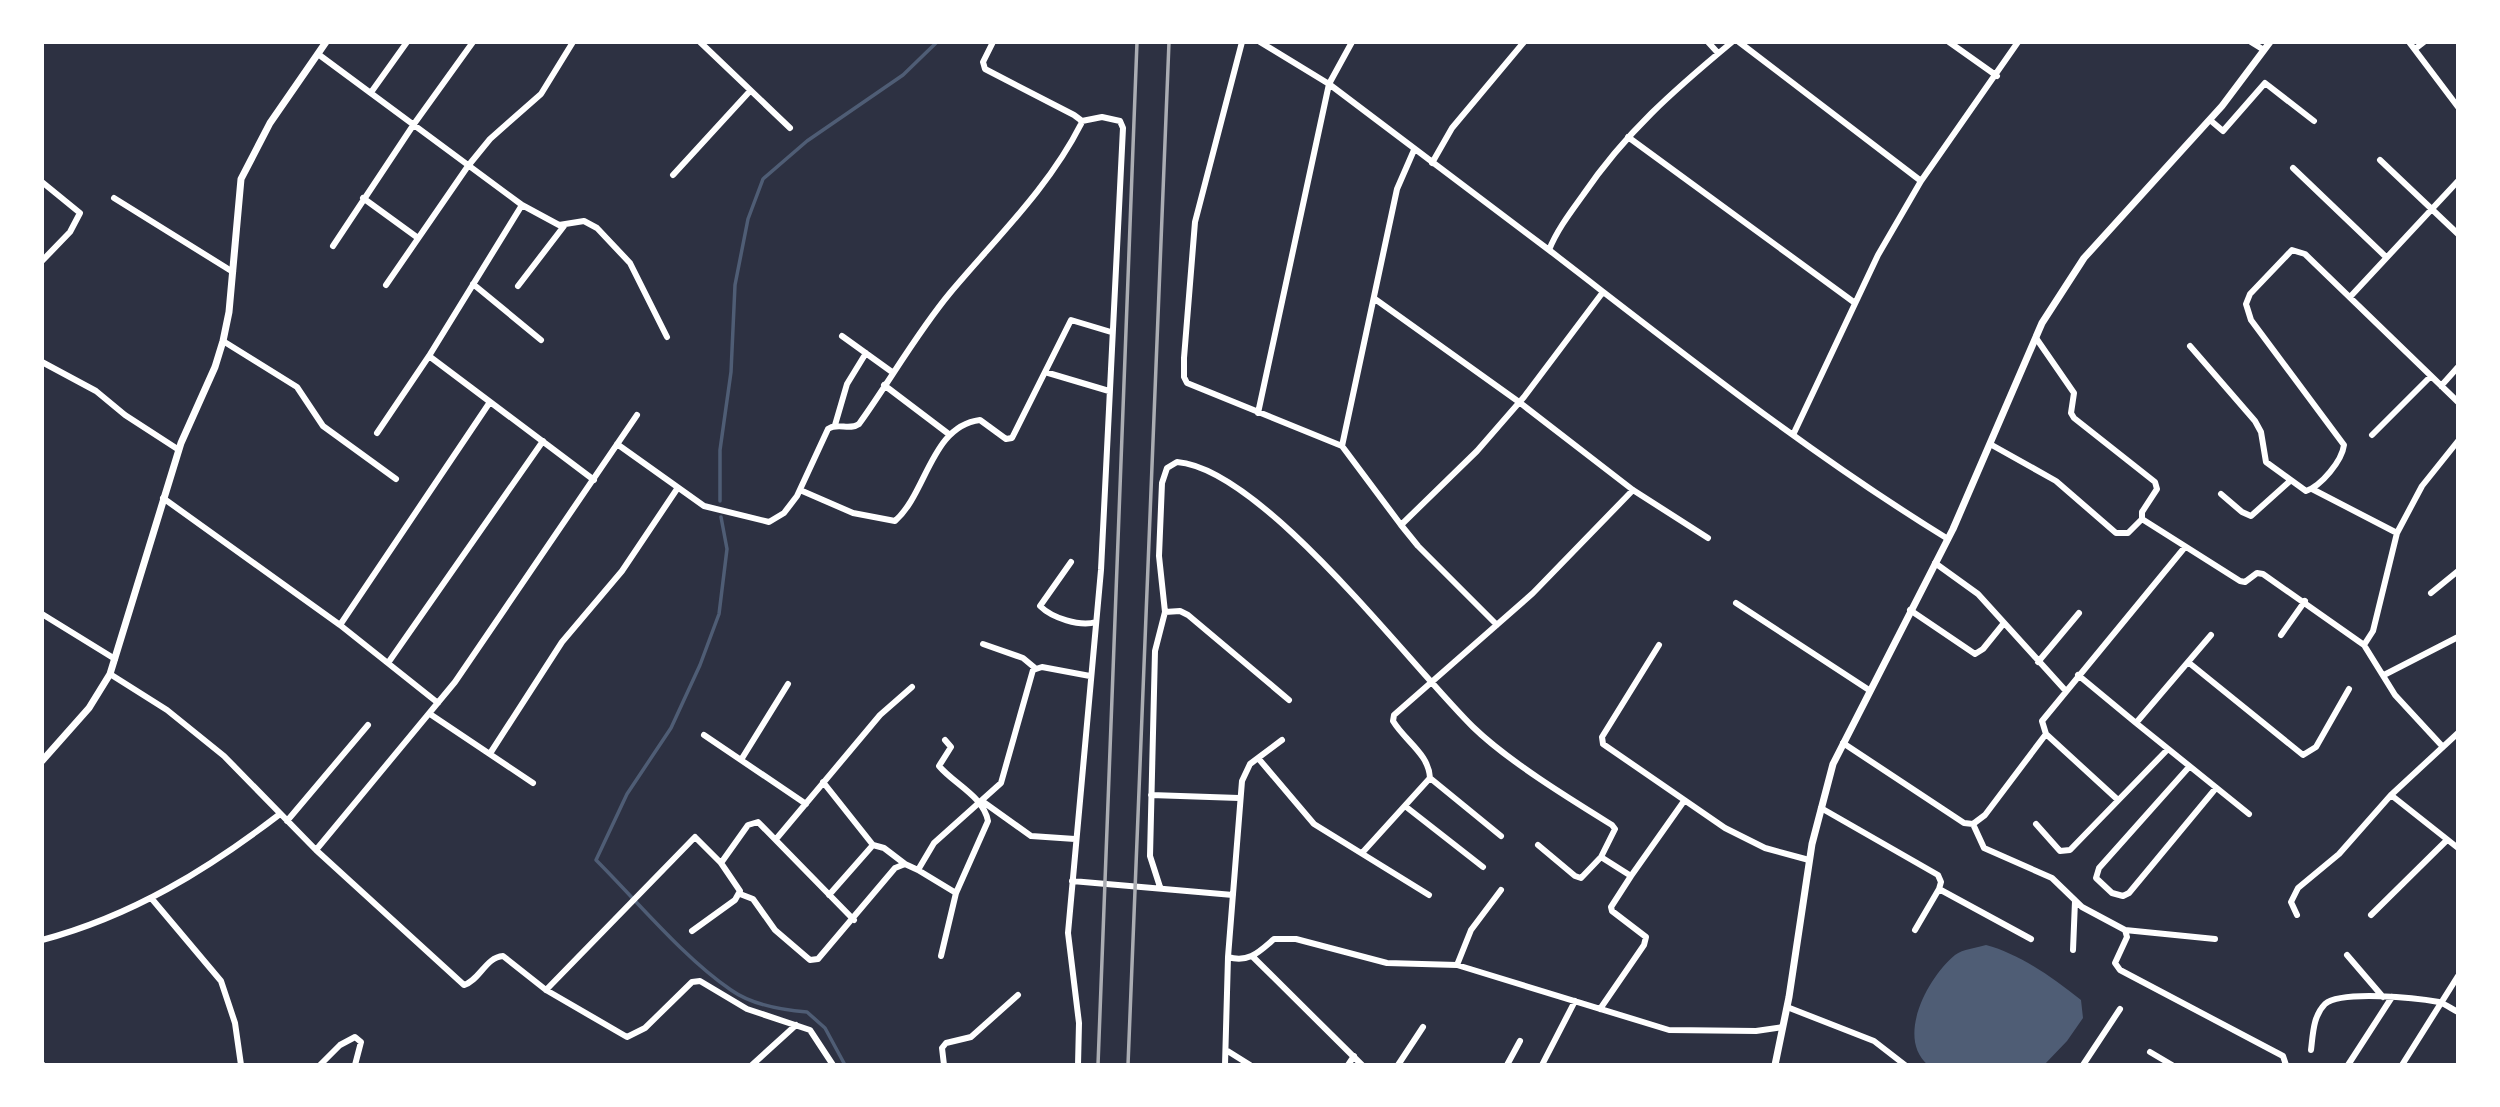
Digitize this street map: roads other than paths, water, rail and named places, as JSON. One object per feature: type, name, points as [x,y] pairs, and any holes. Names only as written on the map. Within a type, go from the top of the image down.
[{"type":"street","points":[[42,761],[89,708],[110,674],[179,450],[215,367],[223,341],[233,272],[241,179],[270,123],[326,42]]},
{"type":"street","points":[[372,91],[407,42]]},
{"type":"street","points":[[333,246],[363,198],[473,42]]},
{"type":"street","points":[[386,285],[468,166],[490,139],[541,94],[573,42]]},
{"type":"street","points":[[700,42],[790,128]]},
{"type":"street","points":[[993,42],[983,62],[985,69],[1082,121],[1102,117],[1113,118],[1123,124],[1111,332],[1105,510],[1068,941],[1079,1023],[1078,1065]]},
{"type":"street","points":[[1242,42],[1195,222],[1184,377],[1189,384],[1342,446],[1418,546],[1497,625]]},
{"type":"street","points":[[1260,42],[1329,84],[1759,411],[1948,539]]},
{"type":"street","points":[[1258,413],[1329,84],[1352,42]]},
{"type":"street","points":[[1432,163],[1452,128],[1524,42]]},
{"type":"street","points":[[1708,42],[1718,53]]},
{"type":"street","points":[[1549,250],[1556,233],[1609,156],[1661,100],[1732,42]]},
{"type":"street","points":[[1739,42],[1921,181]]},
{"type":"street","points":[[1949,42],[1997,76]]},
{"type":"street","points":[[1793,435],[1855,303],[1921,181],[1997,76],[2018,42]]},
{"type":"street","points":[[2251,42],[2264,50]]},
{"type":"street","points":[[1775,1065],[1787,1007],[1809,860],[1833,764],[1948,539],[2036,338],[2084,258],[2210,120],[2270,42]]},
{"type":"street","points":[[2409,42],[2458,107]]},
{"type":"street","points":[[2415,49],[2424,42]]},
{"type":"street","points":[[318,54],[372,91],[522,205],[564,226]]},
{"type":"street","points":[[2210,120],[2223,131],[2265,83],[2314,121]]},
{"type":"street","points":[[673,175],[750,91]]},
{"type":"street","points":[[835,425],[856,427],[892,372],[951,292],[982,260],[1051,176],[1082,121]]},
{"type":"street","points":[[1628,137],[1855,303]]},
{"type":"street","points":[[1342,446],[1376,299],[1397,189],[1414,150]]},
{"type":"street","points":[[2380,160],[2458,234]]},
{"type":"street","points":[[2293,168],[2386,257]]},
{"type":"street","points":[[2350,297],[2458,181]]},
{"type":"street","points":[[42,183],[80,214],[70,232],[42,261]]},
{"type":"street","points":[[114,198],[233,272]]},
{"type":"street","points":[[363,198],[418,238]]},
{"type":"street","points":[[377,433],[429,356],[522,205]]},
{"type":"street","points":[[518,286],[564,226],[580,221],[589,223],[618,249],[642,283],[667,337]]},
{"type":"street","points":[[2190,346],[2255,421],[2261,432],[2266,462],[2306,491],[2312,489],[2340,458],[2344,445],[2251,320],[2246,304],[2250,294],[2292,250],[2305,254],[2458,402]]},
{"type":"street","points":[[473,284],[541,340]]},
{"type":"street","points":[[1401,525],[1477,451],[1519,402],[1603,292]]},
{"type":"street","points":[[1376,299],[1519,402],[1633,490],[1708,538]]},
{"type":"street","points":[[800,490],[853,513],[895,521],[950,435],[965,423],[980,420],[1006,439],[1012,438],[1071,320],[1111,332]]},
{"type":"street","points":[[842,337],[892,372]]},
{"type":"street","points":[[1990,444],[2056,481],[2116,533],[2128,533],[2142,519],[2142,512],[2157,489],[2155,482],[2074,418],[2071,413],[2074,393],[2036,338]]},
{"type":"street","points":[[223,341],[297,387],[323,426],[396,479]]},
{"type":"street","points":[[618,444],[677,489],[712,509],[769,522],[789,508],[800,490],[826,433],[835,425],[846,384],[866,353]]},
{"type":"street","points":[[429,356],[594,480]]},
{"type":"street","points":[[42,362],[96,391],[125,415],[179,450]]},
{"type":"street","points":[[2441,386],[2458,367]]},
{"type":"street","points":[[1045,372],[1109,391]]},
{"type":"street","points":[[2372,435],[2431,376]]},
{"type":"street","points":[[884,385],[950,435]]},
{"type":"street","points":[[340,625],[490,402]]},
{"type":"street","points":[[316,850],[430,714],[637,415]]},
{"type":"street","points":[[388,663],[543,441]]},
{"type":"street","points":[[2364,645],[2373,631],[2397,533],[2422,485],[2458,441]]},
{"type":"street","points":[[1160,887],[1150,856],[1154,651],[1165,612],[1166,595],[1159,556],[1162,484],[1169,465],[1186,463],[1223,478],[1289,530],[1490,740],[1615,829],[1601,858],[1581,878],[1574,876],[1538,845]]},
{"type":"street","points":[[2221,494],[2242,513],[2251,516],[2290,481]]},
{"type":"street","points":[[491,752],[562,642],[622,571],[677,489]]},
{"type":"street","points":[[2312,489],[2397,533]]},
{"type":"street","points":[[1500,836],[1430,778],[1425,759],[1393,722],[1399,709],[1497,625],[1633,490]]},
{"type":"street","points":[[163,498],[340,625],[438,703]]},
{"type":"street","points":[[2142,519],[2240,581],[2245,582],[2257,573],[2263,574],[2364,645],[2395,695],[2443,747]]},
{"type":"street","points":[[2118,800],[2046,734],[2042,721],[2185,547]]},
{"type":"street","points":[[1070,562],[1040,606],[1070,621],[1088,624],[1097,622]]},
{"type":"street","points":[[1935,563],[1978,594],[2065,690]]},
{"type":"street","points":[[2431,593],[2458,572]]},
{"type":"street","points":[[2281,635],[2305,601]]},
{"type":"street","points":[[1736,603],[1869,690]]},
{"type":"street","points":[[1910,610],[1975,654],[1980,653],[2004,623]]},
{"type":"street","points":[[1165,612],[1180,611],[1188,615],[1289,701]]},
{"type":"street","points":[[2038,662],[2079,613]]},
{"type":"street","points":[[42,614],[115,659]]},
{"type":"street","points":[[2136,723],[2211,635]]},
{"type":"street","points":[[2384,675],[2458,637]]},
{"type":"street","points":[[983,644],[1023,657],[1035,668]]},
{"type":"street","points":[[1659,645],[1602,737],[1603,744],[1744,839],[1809,860]]},
{"type":"street","points":[[2188,662],[2303,755],[2316,747],[2349,689]]},
{"type":"street","points":[[1035,668],[1090,676]]},
{"type":"street","points":[[918,870],[934,843],[998,788],[1003,779],[1029,679],[1035,668]]},
{"type":"street","points":[[110,674],[167,710],[224,756],[316,850],[464,985],[471,983],[499,955],[546,990],[627,1037],[645,1028],[696,981],[747,1009],[810,1030],[833,1065]]},
{"type":"street","points":[[2078,675],[2249,814]]},
{"type":"street","points":[[741,760],[788,684]]},
{"type":"street","points":[[777,838],[880,715],[912,687]]},
{"type":"street","points":[[430,714],[491,752],[533,783]]},
{"type":"street","points":[[287,821],[368,725]]},
{"type":"street","points":[[2297,915],[2291,902],[2292,894],[2339,854],[2391,795],[2458,733]]},
{"type":"street","points":[[1843,743],[1964,822],[1973,824],[1985,815],[2046,734]]},
{"type":"street","points":[[704,735],[806,804]]},
{"type":"street","points":[[945,740],[951,747],[939,766],[980,803],[1031,836],[1075,839]]},
{"type":"street","points":[[1225,1065],[1228,957],[1239,798],[1245,772],[1282,740]]},
{"type":"street","points":[[2036,824],[2060,850],[2070,850],[2168,749]]},
{"type":"street","points":[[1258,758],[1314,824],[1429,895]]},
{"type":"street","points":[[2189,767],[2099,868],[2096,878],[2112,892],[2123,896],[2129,892],[2217,788]]},
{"type":"street","points":[[1362,853],[1430,778]]},
{"type":"street","points":[[823,782],[873,845],[881,846],[905,864],[956,893]]},
{"type":"street","points":[[1151,795],[1239,798]]},
{"type":"street","points":[[2391,795],[2458,848]]},
{"type":"street","points":[[1600,1009],[1644,945],[1646,937],[1612,911],[1611,907],[1684,801]]},
{"type":"street","points":[[941,956],[956,893],[987,828],[987,816],[980,803]]},
{"type":"street","points":[[1405,806],[1483,867]]},
{"type":"street","points":[[1821,808],[1934,871],[1941,882],[1939,889],[1916,930]]},
{"type":"street","points":[[42,940],[90,927],[152,899],[211,863],[280,814]]},
{"type":"street","points":[[722,863],[751,822],[758,822],[777,838],[853,920]]},
{"type":"street","points":[[1973,824],[1984,848],[2052,878],[2075,901],[2125,930],[2215,939]]},
{"type":"street","points":[[546,990],[695,838],[722,863],[739,888],[740,894]]},
{"type":"street","points":[[2371,915],[2447,840]]},
{"type":"street","points":[[829,895],[873,845]]},
{"type":"street","points":[[1601,858],[1630,876]]},
{"type":"street","points":[[740,894],[753,899],[789,943],[814,960],[853,920],[895,868],[905,864]]},
{"type":"street","points":[[1072,880],[1160,887],[1233,897]]},
{"type":"street","points":[[1939,889],[2031,939]]},
{"type":"street","points":[[1457,965],[1471,930],[1501,890]]},
{"type":"street","points":[[692,931],[740,894]]},
{"type":"street","points":[[152,899],[221,981],[235,1023],[241,1065]]},
{"type":"street","points":[[2073,950],[2075,901]]},
{"type":"street","points":[[2125,930],[2127,937],[2115,963],[2120,970],[2283,1056],[2286,1065]]},
{"type":"street","points":[[1228,957],[1238,960],[1253,957],[1274,939],[1284,938],[1387,963],[1457,965],[1647,1024],[1689,1032],[1783,1027]]},
{"type":"street","points":[[2347,955],[2383,997]]},
{"type":"street","points":[[1253,957],[1362,1065]]},
{"type":"street","points":[[2402,1065],[2458,976]]},
{"type":"street","points":[[944,1065],[942,1048],[946,1043],[971,1037],[1018,995]]},
{"type":"street","points":[[2348,1065],[2392,997]]},
{"type":"street","points":[[2311,1050],[2316,1017],[2326,1004],[2336,999],[2392,997],[2441,1003],[2458,1012]]},
{"type":"street","points":[[1542,1065],[1575,1001]]},
{"type":"street","points":[[1787,1007],[1874,1041],[1905,1065]]},
{"type":"street","points":[[2083,1065],[2120,1009]]},
{"type":"street","points":[[752,1065],[796,1025]]},
{"type":"street","points":[[1398,1065],[1423,1027]]},
{"type":"street","points":[[320,1065],[340,1045],[355,1037],[362,1042],[355,1065]]},
{"type":"street","points":[[1507,1065],[1520,1041]]},
{"type":"street","points":[[1226,1050],[1250,1065]]},
{"type":"street","points":[[2150,1052],[2162,1063],[2172,1065]]},
{"type":"street","points":[[1348,1065],[1354,1056]]},
{"type":"water","points":[[1986,945],[2024,961],[2048,975],[2081,1000],[2083,1018],[2067,1041],[2044,1065],[1928,1065],[1919,1053],[1915,1039],[1915,1023],[1926,992],[1935,977],[1955,955]]},
{"type":"waterway","points":[[720,501],[720,450],[731,372],[735,285],[748,219],[763,179],[807,141],[903,75],[937,42]]},
{"type":"waterway","points":[[721,517],[727,549],[719,614],[700,665],[671,728],[627,794],[596,860],[678,946],[731,990],[768,1006],[807,1012],[825,1028],[845,1065]]},
{"type":"railway","points":[[1098,1065],[1137,42]]},
{"type":"railway","points":[[1128,1065],[1169,42]]}]
